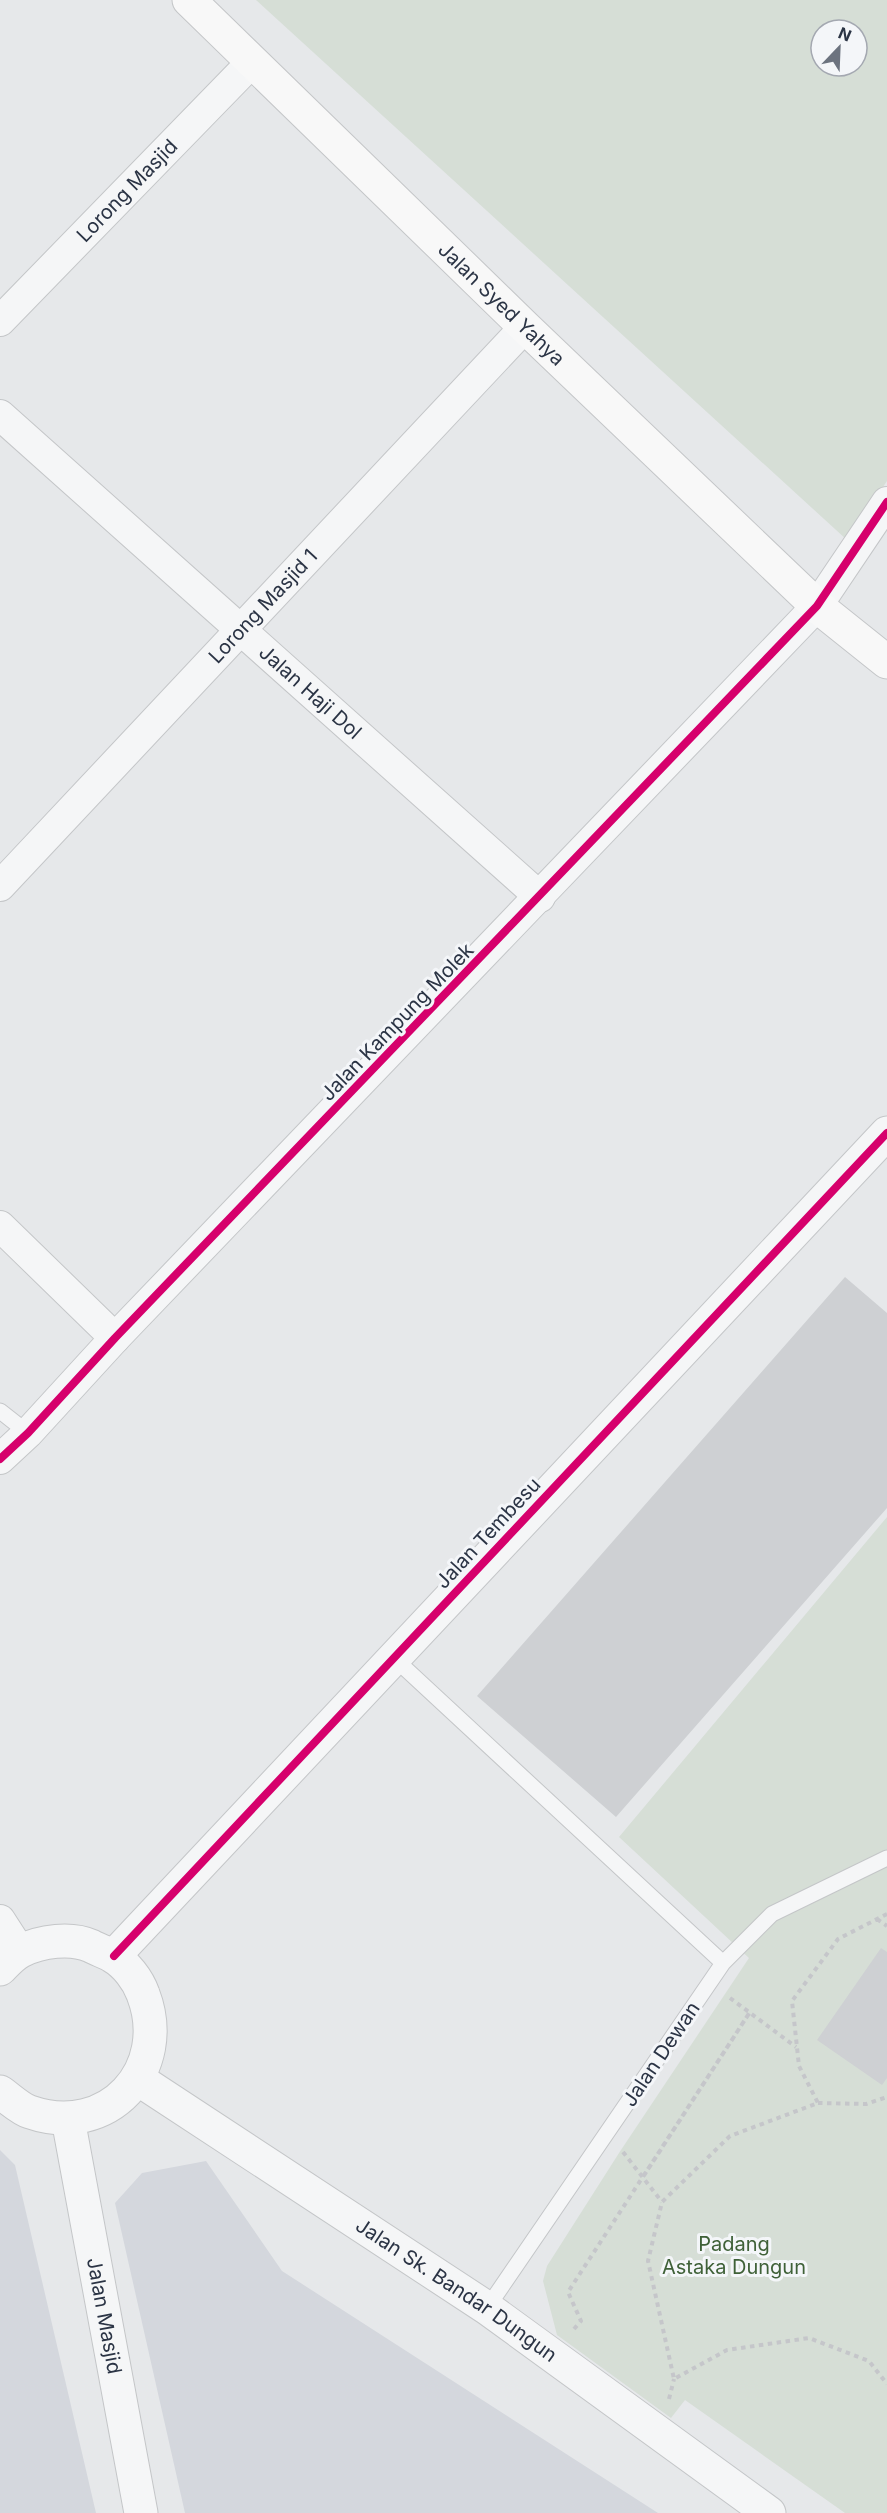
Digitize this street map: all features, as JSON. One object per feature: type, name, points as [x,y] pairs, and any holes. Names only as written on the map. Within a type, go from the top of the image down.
[{"type":"main road","name":"Jalan Syed Yahya","points":[[189,0],[525,327],[817,606],[887,662]]},
{"type":"street","name":"Lorong Masjid","points":[[0,321],[253,61]]},
{"type":"street","name":"Lorong Masjid 1","points":[[0,886],[525,327]]},
{"type":"street","name":"Jalan Haji Dol","points":[[0,415],[540,897]]},
{"type":"street","name":"Jalan Kampung Molek","points":[[0,1459],[28,1433],[115,1338],[817,606],[887,502]]},
{"type":"street","name":"Jalan Tembesu","points":[[114,1956],[887,1133]]},
{"type":"street","points":[[0,1226],[115,1338]]},
{"type":"street","points":[[0,1920],[10,1960],[51,1941],[84,1943],[114,1956],[138,1981],[151,2013],[151,2047],[138,2079],[119,2099],[95,2113],[68,2119],[29,2112],[0,2092]]},
{"type":"street","name":"Jalan Sk. Bandar Dungun","points":[[138,2079],[487,2308],[769,2513]]},
{"type":"street","name":"Jalan Masjid","points":[[68,2119],[141,2513]]},
{"type":"lane","points":[[0,1412],[28,1433]]},
{"type":"lane","points":[[394,1658],[723,1963]]},
{"type":"lane","name":"Jalan Dewan","points":[[487,2308],[723,1963],[772,1914],[887,1858]]},
{"type":"path","points":[[819,2103],[799,2066],[792,2001],[838,1939],[887,1914]]},
{"type":"path","points":[[877,1919],[887,1926]]},
{"type":"path","points":[[710,1983],[797,2047]]},
{"type":"path","points":[[643,2176],[750,2012]]},
{"type":"path","points":[[552,2355],[581,2321],[568,2292],[750,2012]]},
{"type":"path","points":[[887,2097],[866,2104],[819,2103],[730,2136],[662,2202],[648,2261],[674,2379],[727,2350],[808,2338],[869,2361],[887,2384]]},
{"type":"path","points":[[608,2133],[662,2202]]},
{"type":"shaded area","points":[[0,2150],[15,2165],[96,2513],[0,2513]]},
{"type":"shaded area","points":[[206,2161],[282,2271],[658,2513],[185,2513],[115,2203],[142,2173]]},
{"type":"green space","points":[[256,0],[887,0],[887,481],[847,540]]},
{"type":"green space","name":"Padang Astaka Dungun","points":[[887,1517],[887,2513],[845,2513],[685,2400],[671,2418],[557,2335],[543,2281],[547,2266],[619,2153],[749,1958],[619,1837]]},
{"type":"building","points":[[845,1277],[887,1313],[887,1508],[616,1817],[477,1696]]},
{"type":"building","points":[[881,1948],[887,1952],[887,2078],[882,2085],[817,2040]]},
{"type":"cycle path","points":[[0,1459],[28,1433],[115,1338],[817,606],[887,502]]},
{"type":"cycle path","points":[[114,1956],[887,1133]]}]
